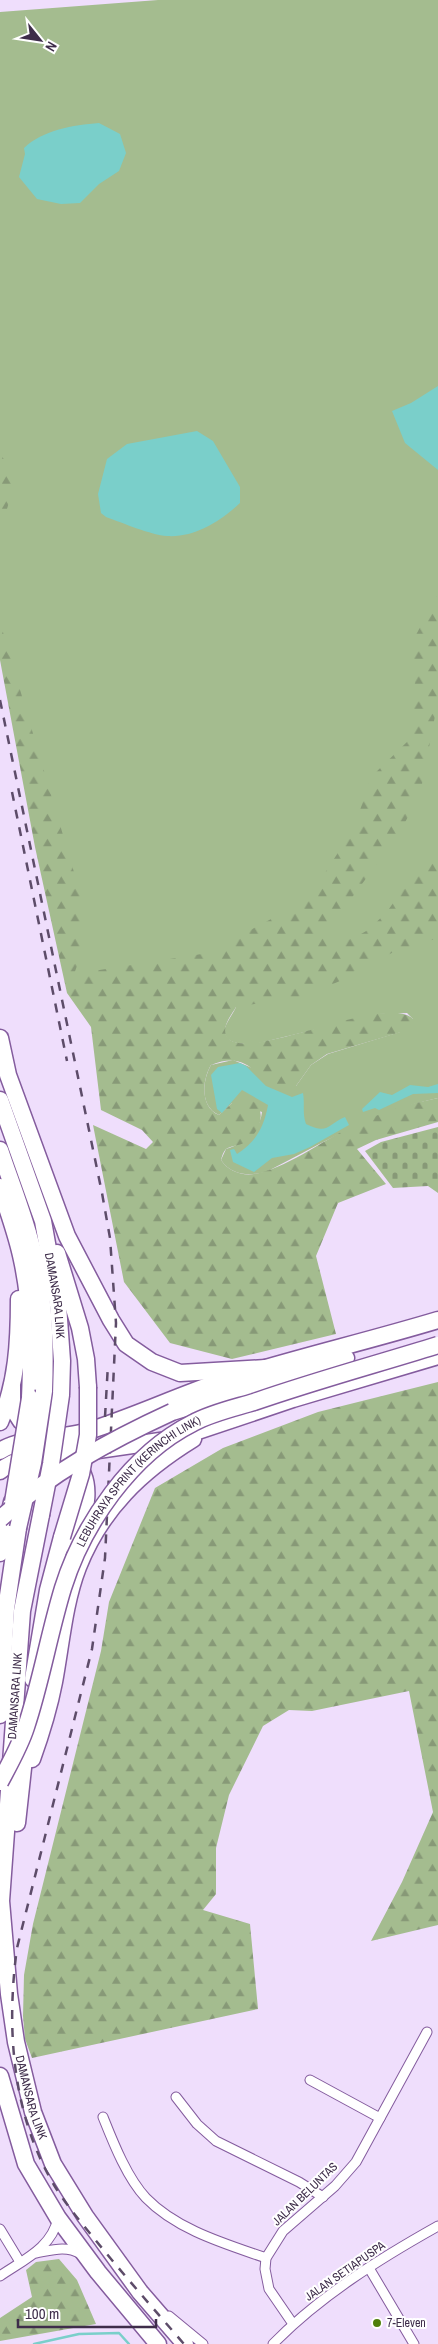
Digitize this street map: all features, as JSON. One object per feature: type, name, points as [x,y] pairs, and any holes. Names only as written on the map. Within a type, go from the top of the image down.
[{"type":"highway","points":[[0,1038],[8,1075],[67,1236],[111,1320],[126,1344],[152,1362],[180,1373],[266,1368]]},
{"type":"highway","name":"DAMANSARA LINK","points":[[0,1100],[43,1221],[58,1305],[62,1361],[61,1394],[51,1464],[22,1611],[1,1901],[9,1994],[16,2042],[41,2138],[53,2164],[85,2216],[140,2292],[185,2344]]},
{"type":"highway","name":"DAMANSARA LINK","points":[[0,1150],[29,1234],[39,1283],[46,1353],[37,1394],[32,1463],[18,1528],[6,1609],[0,1715]]},
{"type":"highway","points":[[0,1187],[22,1260],[30,1308],[37,1394],[0,1553]]},
{"type":"highway","points":[[0,1214],[10,1244],[20,1294],[19,1351],[12,1386],[0,1422]]},
{"type":"highway","points":[[26,1728],[48,1590],[81,1474],[88,1435],[86,1359],[80,1328],[59,1257],[43,1221]]},
{"type":"highway","points":[[0,1450],[6,1447],[75,1436],[112,1424],[168,1400],[266,1368],[438,1320]]},
{"type":"highway","name":"LEBUHRAYA SPRINT (KERINCHI LINK)","points":[[0,1519],[36,1489],[71,1466],[124,1434],[172,1412],[230,1392],[438,1330]]},
{"type":"highway","name":"LEBUHRAYA SPRINT (KERINCHI LINK)","points":[[0,1782],[26,1728],[63,1588],[77,1549],[96,1516],[118,1486],[141,1462],[167,1439],[193,1422],[438,1345]]},
{"type":"highway","points":[[12,1386],[12,1407],[21,1421],[44,1440],[91,1451],[174,1439],[293,1399],[438,1356]]},
{"type":"highway","points":[[168,1400],[155,1411],[152,1420],[159,1433],[174,1439]]},
{"type":"highway","points":[[20,1794],[40,1738],[53,1685],[75,1576],[92,1539],[112,1508],[148,1469],[214,1426]]},
{"type":"highway","points":[[0,1471],[20,1460],[35,1456],[66,1455],[80,1467],[85,1482],[86,1502],[25,1750],[5,1937]]},
{"type":"highway","name":"DAMANSARA LINK","points":[[0,2076],[26,2164],[58,2218],[87,2258],[158,2344]]},
{"type":"street","name":"JALAN BELUNTAS","points":[[266,2258],[283,2231],[323,2196],[356,2162],[427,2032]]},
{"type":"street","points":[[310,2080],[380,2118]]},
{"type":"street","points":[[176,2097],[197,2124],[216,2140],[323,2196]]},
{"type":"street","points":[[103,2117],[119,2157],[146,2198],[197,2234],[266,2258],[265,2269],[269,2289],[293,2324]]},
{"type":"street","points":[[0,2276],[36,2253],[54,2234],[58,2218]]},
{"type":"street","name":"JALAN SETIAPUSPA","points":[[272,2344],[293,2324],[369,2268],[438,2226]]},
{"type":"street","points":[[0,2229],[20,2262]]},
{"type":"street","points":[[36,2253],[60,2248],[72,2249],[87,2258]]},
{"type":"street","points":[[369,2268],[414,2344]]},
{"type":"street","points":[[140,2292],[203,2344]]},
{"type":"green space","points":[[158,0],[438,0],[438,1098],[371,1119],[266,1172],[253,1174],[236,1172],[221,1160],[226,1149],[239,1144],[250,1136],[261,1119],[262,1112],[232,1103],[219,1115],[213,1111],[208,1106],[204,1093],[206,1078],[211,1065],[233,1060],[296,1086],[311,1065],[328,1054],[400,1032],[413,1019],[407,1013],[379,1014],[255,1044],[240,1043],[231,1041],[225,1034],[226,1025],[236,1007],[73,974],[0,629],[0,12]]},
{"type":"green space","points":[[0,453],[16,479],[0,532]]},
{"type":"green space","points":[[438,594],[438,700],[420,795],[398,835],[334,922],[329,933],[330,940],[336,943],[354,938],[368,930],[386,913],[426,857],[438,853],[438,938],[396,951],[358,969],[340,981],[304,996],[236,1007],[228,1020],[225,1032],[226,1035],[237,1043],[257,1042],[374,1014],[398,1013],[413,1019],[413,1024],[408,1030],[327,1054],[311,1065],[296,1086],[290,1090],[279,1088],[254,1070],[237,1061],[226,1061],[211,1065],[206,1078],[204,1093],[208,1106],[219,1115],[232,1103],[245,1097],[252,1100],[260,1110],[260,1123],[253,1135],[243,1143],[226,1149],[221,1160],[231,1170],[245,1174],[254,1174],[278,1167],[361,1122],[382,1113],[416,1103],[438,1098],[438,1122],[376,1140],[357,1149],[386,1184],[338,1203],[316,1256],[336,1334],[232,1359],[170,1343],[124,1282],[93,1125],[146,1149],[153,1142],[142,1130],[101,1110],[91,1027],[67,993],[35,847],[0,660],[0,622],[84,906],[83,950],[74,974],[208,953],[308,899],[354,828],[371,777],[409,740],[416,671],[410,646]]},
{"type":"green space","points":[[438,1127],[438,1193],[428,1186],[393,1188],[365,1151],[381,1142]]},
{"type":"green space","points":[[438,1382],[438,1925],[371,1941],[402,1882],[433,1812],[409,1691],[312,1711],[289,1710],[263,1726],[229,1795],[216,1848],[216,1894],[203,1910],[250,1924],[258,2009],[32,2058],[25,2039],[23,2016],[24,1975],[33,1924],[101,1651],[109,1602],[155,1488],[223,1448],[318,1412]]},
{"type":"green space","points":[[59,2259],[77,2280],[96,2324],[0,2341],[0,2318],[32,2297],[26,2270],[36,2262]]},
{"type":"shaded area","points":[[99,123],[120,134],[126,153],[119,171],[99,184],[80,203],[61,204],[37,199],[19,177],[25,154],[24,148],[49,133],[79,125]]},
{"type":"shaded area","points":[[438,386],[438,470],[405,443],[392,411],[411,403]]},
{"type":"shaded area","points":[[197,431],[213,441],[240,487],[240,503],[233,510],[206,527],[177,536],[160,535],[145,531],[106,517],[101,513],[98,494],[107,459],[127,444]]},
{"type":"shaded area","points":[[240,1063],[246,1066],[266,1086],[292,1097],[303,1093],[306,1124],[323,1129],[345,1117],[349,1125],[294,1154],[272,1158],[254,1172],[233,1162],[230,1150],[234,1149],[237,1154],[254,1139],[264,1120],[268,1105],[242,1090],[222,1113],[217,1109],[211,1075],[218,1067]]},
{"type":"shaded area","points":[[438,1084],[438,1093],[413,1094],[379,1110],[375,1108],[363,1112],[362,1109],[380,1092],[392,1095],[410,1085],[428,1087]]},
{"type":"waterway","points":[[34,2344],[79,2334],[119,2333],[129,2344]]},
{"type":"railway","points":[[0,700],[102,1193],[110,1238],[116,1323],[105,1558],[92,1649],[17,1948],[12,2009],[16,2070],[21,2100],[29,2129],[40,2158],[54,2185],[72,2211],[184,2344]]},
{"type":"railway","points":[[12,792],[67,1061]]},
{"type":"railway","points":[[105,1417],[108,1364]]},
{"type":"place","name":"7-Eleven","points":[[377,2323]]}]
